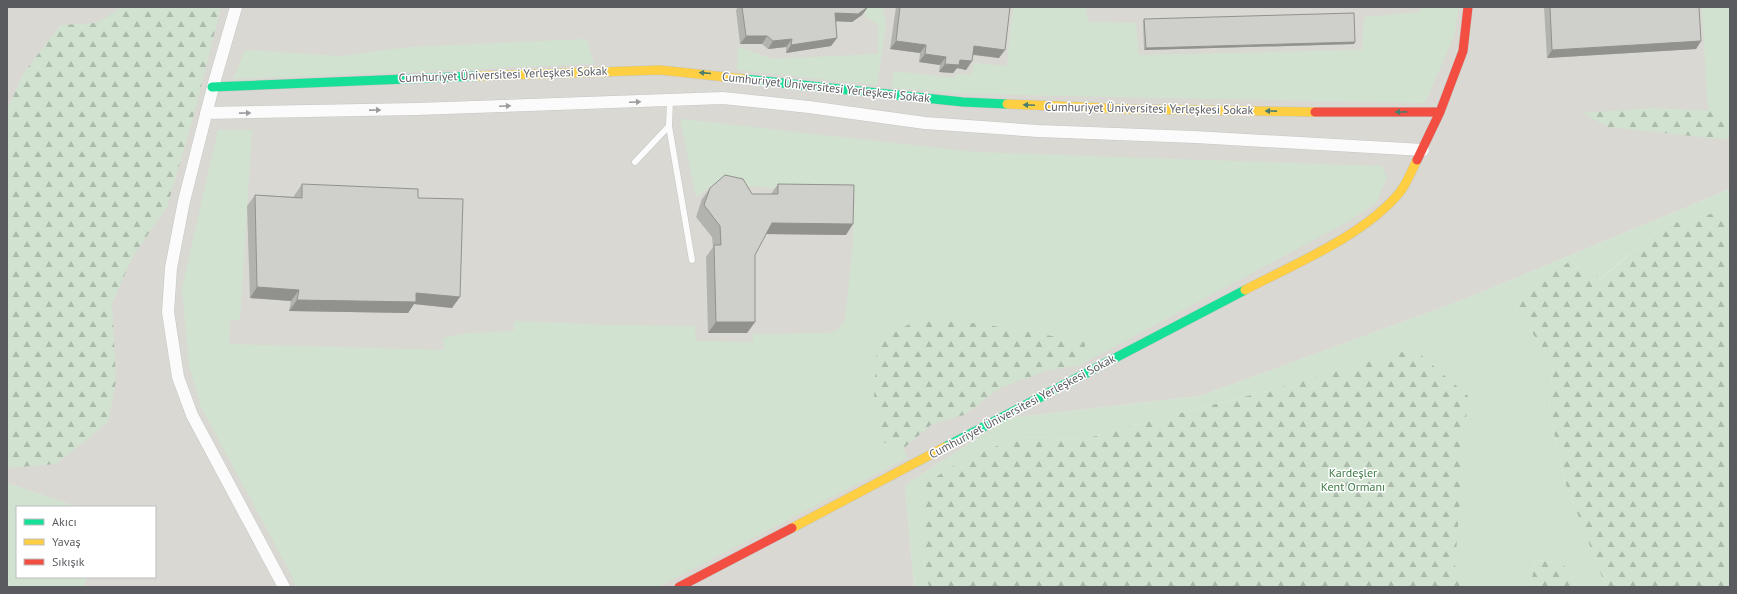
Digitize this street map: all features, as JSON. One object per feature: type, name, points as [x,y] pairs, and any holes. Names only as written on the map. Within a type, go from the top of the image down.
[{"type":"street","points":[[236,7],[212,88],[184,201],[171,268],[168,312],[178,377],[192,415],[284,587]]},
{"type":"street","name":"Cumhuriyet Üniversitesi Yerleşkesi Sokak","points":[[679,587],[1335,243],[1370,222],[1400,192],[1423,150],[1440,112],[1463,51],[1468,7]]},
{"type":"street","name":"Cumhuriyet Üniversitesi Yerleşkesi Sokak","points":[[212,88],[376,79],[660,70],[963,102],[1128,109],[1376,113],[1440,112]]},
{"type":"street","name":"Cumhuriyet Üniversitesi Yerleşkesi Sokak","points":[[206,113],[670,101],[723,98],[809,107],[925,123],[1038,131],[1195,137],[1423,150]]},
{"type":"lane","points":[[670,101],[669,126],[692,260]]},
{"type":"lane","points":[[635,162],[669,126]]},
{"type":"shaded area","points":[[7,7],[1730,7],[1730,189],[1465,299],[1200,396],[1009,418],[905,485],[914,587],[84,587],[86,578],[156,578],[156,506],[74,506],[7,483]]},
{"type":"green space","points":[[122,7],[221,7],[193,118],[167,207],[133,256],[112,303],[116,381],[108,422],[56,464],[7,468],[7,109],[25,71],[61,25],[97,23]]},
{"type":"green space","points":[[865,7],[883,7],[886,26],[877,85],[737,70],[738,47],[773,59],[878,54],[878,24],[865,17]]},
{"type":"green space","points":[[1013,7],[1086,7],[1088,22],[1136,23],[1139,55],[1362,50],[1364,17],[1421,12],[1421,7],[1459,7],[1454,36],[1425,103],[969,94],[892,88],[893,71],[955,78],[957,74],[971,75],[974,63],[1007,66]]},
{"type":"green space","points":[[1702,7],[1730,7],[1730,112],[1708,111]]},
{"type":"green space","points":[[587,39],[594,64],[233,79],[245,50],[340,56],[410,47]]},
{"type":"green space","points":[[1653,108],[1730,112],[1730,140],[1608,127],[1583,113]]},
{"type":"green space","points":[[680,119],[976,152],[1382,166],[1387,178],[1376,203],[1349,221],[1080,365],[1086,342],[994,326],[923,316],[882,442],[904,448],[907,458],[658,587],[296,587],[291,574],[201,407],[189,365],[182,288],[218,130],[252,130],[240,320],[230,320],[229,344],[444,350],[443,338],[468,333],[514,331],[514,321],[609,325],[695,326],[696,341],[753,342],[753,334],[828,333],[838,330],[845,320],[853,242],[855,195],[716,183],[696,197]]},
{"type":"green space","points":[[1730,189],[1730,209],[1663,226],[1600,279],[1515,308],[1553,363],[1549,410],[1565,482],[1606,587],[1577,587],[1563,563],[1536,560],[1530,587],[1461,587],[1455,565],[1275,389],[1160,418],[1085,439],[1020,437],[923,558],[929,587],[914,587],[905,485],[1009,418],[1200,396],[1465,299]]},
{"type":"green space","points":[[1730,209],[1730,587],[1606,587],[1565,482],[1549,410],[1553,363],[1515,308],[1534,286],[1573,259],[1601,279],[1663,226]]},
{"type":"green space","points":[[923,316],[994,326],[1086,342],[1080,365],[1046,371],[1000,388],[964,415],[932,424],[904,448],[882,442],[874,399],[877,343]]},
{"type":"green space","name":"Kardeşler Kent Ormanı","points":[[1413,348],[1468,396],[1455,565],[1461,587],[929,587],[923,558],[922,515],[927,482],[969,457],[1020,437],[1085,439],[1160,418],[1275,389]]},
{"type":"green space","points":[[7,483],[74,506],[16,506],[16,578],[86,578],[84,587],[7,587]]},
{"type":"green space","points":[[1536,560],[1563,563],[1577,587],[1530,587]]},
{"type":"building","points":[[742,7],[868,7],[858,14],[835,13],[837,38],[791,45],[792,39],[773,41],[767,36],[746,36]]},
{"type":"building","points":[[900,7],[1010,7],[1005,50],[974,46],[972,61],[960,60],[959,65],[945,64],[946,57],[925,54],[926,45],[896,41]]},
{"type":"building","points":[[1550,7],[1699,7],[1701,41],[1552,50]]},
{"type":"building","points":[[1354,13],[1355,42],[1146,48],[1144,19]]},
{"type":"building","points":[[725,175],[743,179],[752,194],[778,194],[778,184],[854,185],[853,224],[772,223],[755,255],[755,322],[716,322],[714,245],[721,245],[720,226],[704,205],[710,188]]},
{"type":"building","points":[[302,184],[418,189],[418,198],[463,199],[460,297],[416,293],[416,302],[297,300],[299,290],[257,287],[255,195],[302,198]]},
{"type":"traffic: fast","points":[[212,87],[478,76]]},
{"type":"traffic: fast","points":[[744,79],[963,102],[1007,104]]},
{"type":"traffic: fast","points":[[945,447],[1245,290]]},
{"type":"traffic: slow","points":[[478,76],[660,70],[744,79]]},
{"type":"traffic: slow","points":[[1007,104],[1128,109],[1315,112]]},
{"type":"traffic: slow","points":[[1245,290],[1327,248],[1367,222],[1385,208],[1400,192],[1417,160]]},
{"type":"traffic: slow","points":[[792,528],[945,447]]},
{"type":"traffic: jam","points":[[1417,160],[1440,112],[1463,51],[1468,7]]},
{"type":"traffic: jam","points":[[1315,112],[1440,112]]},
{"type":"traffic: jam","points":[[679,587],[792,528]]}]
